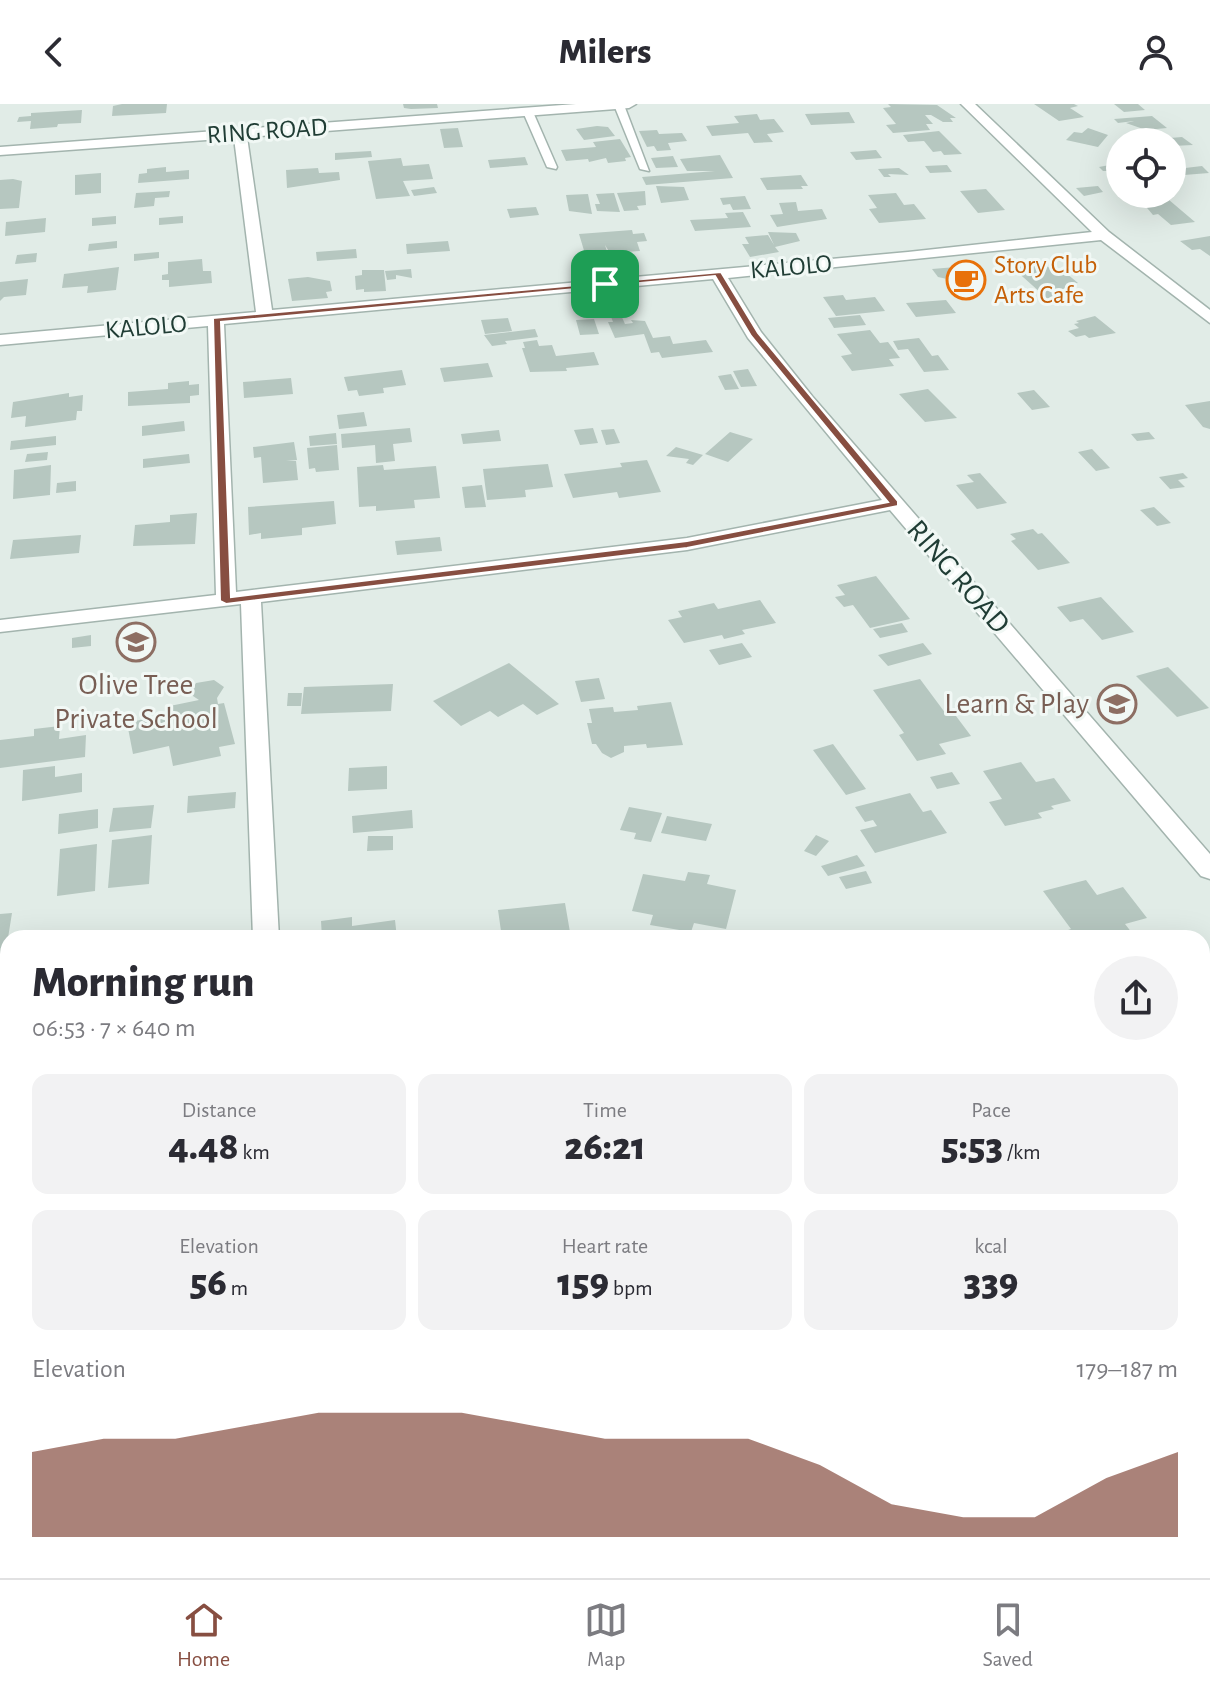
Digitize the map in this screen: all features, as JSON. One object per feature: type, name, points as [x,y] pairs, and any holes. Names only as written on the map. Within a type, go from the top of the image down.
[{"type":"street","points":[[372,104],[376,123]]},
{"type":"street","name":"RING ROAD","points":[[0,151],[629,104]]},
{"type":"street","points":[[968,104],[1104,235],[1210,318]]},
{"type":"street","points":[[240,134],[265,315]]},
{"type":"street","name":"KALOLO","points":[[0,340],[1104,235]]},
{"type":"street","name":"RING ROAD","points":[[718,274],[754,334],[1210,870]]},
{"type":"street","points":[[216,320],[226,601]]},
{"type":"street","points":[[0,626],[687,544],[895,503]]},
{"type":"street","points":[[251,598],[266,930]]},
{"type":"lane","points":[[619,105],[645,169]]},
{"type":"lane","points":[[528,112],[552,167]]},
{"type":"building","points":[[167,104],[166,113],[112,116],[113,106]]},
{"type":"building","points":[[403,104],[437,104],[438,108],[411,109],[404,108]]},
{"type":"building","points":[[888,104],[937,105],[956,118],[950,118],[953,122],[943,122],[925,115],[933,124],[926,124],[930,130],[893,133],[886,125],[896,124],[883,108],[891,107]]},
{"type":"building","points":[[1034,104],[1074,104],[1078,106],[1070,108],[1084,117],[1059,121]]},
{"type":"building","points":[[1114,104],[1138,104],[1145,110],[1124,112]]},
{"type":"building","points":[[82,110],[81,123],[30,129],[31,121],[17,122],[19,117],[31,116],[31,113]]},
{"type":"building","points":[[849,112],[855,123],[811,125],[805,114]]},
{"type":"building","points":[[757,114],[760,120],[774,119],[784,132],[767,134],[773,142],[754,143],[748,133],[712,136],[706,126],[739,123],[734,116]]},
{"type":"building","points":[[1152,116],[1167,128],[1140,128],[1126,123],[1134,121],[1118,123],[1114,119]]},
{"type":"building","points":[[608,127],[615,136],[584,140],[576,129]]},
{"type":"building","points":[[458,128],[463,147],[444,148],[440,129]]},
{"type":"building","points":[[1088,128],[1106,134],[1106,137],[1098,147],[1066,140],[1074,132],[1082,133]]},
{"type":"building","points":[[657,130],[659,134],[682,133],[687,141],[668,143],[671,150],[657,151],[654,146],[647,147],[639,131]]},
{"type":"building","points":[[939,131],[962,154],[933,152],[924,141],[908,142],[903,135]]},
{"type":"building","points":[[620,139],[631,157],[625,158],[626,161],[608,163],[606,158],[589,162],[588,159],[566,161],[561,150],[596,147],[593,142]]},
{"type":"building","points":[[876,150],[882,158],[856,160],[850,152]]},
{"type":"building","points":[[371,151],[372,157],[335,160],[335,153]]},
{"type":"building","points":[[720,155],[733,178],[646,185],[642,177],[715,171],[687,171],[680,159]]},
{"type":"building","points":[[673,156],[678,167],[656,168],[651,158]]},
{"type":"building","points":[[525,157],[528,165],[490,168],[488,160]]},
{"type":"building","points":[[401,158],[403,166],[429,164],[433,179],[403,181],[410,196],[376,199],[368,161]]},
{"type":"building","points":[[947,165],[952,172],[930,173],[925,166]]},
{"type":"building","points":[[1202,166],[1209,173],[1186,175],[1186,168]]},
{"type":"building","points":[[166,167],[166,172],[189,170],[189,179],[138,183],[139,174],[147,173],[147,169]]},
{"type":"building","points":[[318,168],[319,173],[339,172],[340,180],[287,188],[286,170]]},
{"type":"building","points":[[899,168],[909,175],[888,174],[891,177],[884,177],[878,169]]},
{"type":"building","points":[[101,173],[101,193],[75,195],[75,175]]},
{"type":"building","points":[[801,175],[808,186],[801,186],[803,189],[767,190],[760,178]]},
{"type":"building","points":[[0,180],[22,181],[19,208],[0,209]]},
{"type":"building","points":[[656,186],[684,187],[689,200],[661,203]]},
{"type":"building","points":[[1098,186],[1103,192],[1084,196],[1076,188]]},
{"type":"building","points":[[434,187],[437,193],[414,196],[411,190]]},
{"type":"building","points":[[986,189],[1005,210],[978,213],[960,191]]},
{"type":"building","points":[[170,191],[169,197],[155,198],[154,206],[134,208],[136,193]]},
{"type":"building","points":[[645,191],[646,205],[637,206],[639,210],[624,211],[617,193]]},
{"type":"building","points":[[614,193],[620,212],[597,211],[595,204],[600,204],[596,194]]},
{"type":"building","points":[[896,193],[904,205],[914,204],[926,219],[879,223],[869,209],[877,208],[868,195]]},
{"type":"building","points":[[588,194],[592,214],[569,211],[566,195]]},
{"type":"building","points":[[745,196],[751,209],[733,210],[730,204],[723,205],[720,198]]},
{"type":"building","points":[[796,202],[798,211],[822,209],[827,219],[777,227],[770,215],[783,214],[779,203]]},
{"type":"building","points":[[536,207],[539,215],[510,218],[507,209]]},
{"type":"building","points":[[1147,208],[1178,208],[1195,222],[1171,225],[1158,214],[1153,215]]},
{"type":"building","points":[[743,212],[751,227],[695,231],[690,220],[728,218],[725,213]]},
{"type":"building","points":[[116,216],[116,224],[92,226],[92,218]]},
{"type":"building","points":[[183,216],[183,223],[159,225],[159,218]]},
{"type":"building","points":[[46,218],[45,232],[5,236],[6,222]]},
{"type":"building","points":[[632,230],[633,234],[644,233],[647,241],[637,242],[640,251],[610,253],[605,245],[608,255],[586,257],[579,234]]},
{"type":"building","points":[[768,232],[796,233],[800,241],[775,247],[779,252],[750,257],[742,244],[749,244],[745,237],[768,235],[774,245]]},
{"type":"building","points":[[1210,236],[1210,256],[1200,249],[1192,250],[1180,241]]},
{"type":"building","points":[[117,241],[117,248],[88,251],[89,244]]},
{"type":"building","points":[[448,241],[450,251],[407,254],[406,244]]},
{"type":"building","points":[[356,249],[357,258],[317,261],[316,252]]},
{"type":"building","points":[[159,252],[159,258],[134,261],[134,254]]},
{"type":"building","points":[[37,253],[36,262],[15,264],[17,255]]},
{"type":"building","points":[[633,256],[636,263],[627,264],[630,270],[590,271],[586,259]]},
{"type":"building","points":[[202,259],[203,271],[211,271],[212,283],[169,287],[169,280],[162,280],[162,275],[168,274],[168,262]]},
{"type":"building","points":[[1043,263],[1057,274],[1066,273],[1078,283],[1066,285],[1080,296],[1051,302],[1013,268]]},
{"type":"building","points":[[119,267],[116,290],[87,293],[88,286],[62,288],[64,274]]},
{"type":"building","points":[[956,267],[962,274],[947,279],[938,277],[932,269]]},
{"type":"building","points":[[411,269],[412,278],[396,275],[396,279],[387,280],[385,271]]},
{"type":"building","points":[[362,270],[384,270],[386,291],[356,290],[355,276],[362,275]]},
{"type":"building","points":[[308,277],[330,281],[332,291],[326,292],[328,298],[292,301],[288,279]]},
{"type":"building","points":[[28,279],[26,295],[4,297],[0,301],[0,282]]},
{"type":"building","points":[[843,295],[846,300],[875,297],[885,311],[836,316],[823,297]]},
{"type":"building","points":[[946,300],[956,313],[916,317],[906,303]]},
{"type":"building","points":[[620,313],[625,324],[633,323],[631,320],[645,321],[653,338],[670,336],[673,344],[706,340],[713,352],[662,358],[659,352],[651,353],[644,334],[615,338],[608,322],[613,322],[610,314]]},
{"type":"building","points":[[860,315],[866,325],[834,328],[828,318]]},
{"type":"building","points":[[1095,316],[1116,333],[1089,338],[1085,335],[1076,337],[1068,331],[1079,328],[1074,324],[1079,323],[1076,321]]},
{"type":"building","points":[[508,318],[512,331],[485,334],[481,320]]},
{"type":"building","points":[[594,319],[599,334],[580,335],[576,320]]},
{"type":"building","points":[[535,329],[538,337],[505,341],[507,344],[492,346],[484,335]]},
{"type":"building","points":[[870,330],[880,343],[888,342],[900,358],[889,359],[894,366],[852,371],[841,356],[852,354],[837,334]]},
{"type":"building","points":[[919,338],[932,356],[938,355],[949,370],[924,372],[908,349],[898,350],[893,341]]},
{"type":"building","points":[[537,340],[539,346],[552,345],[556,356],[594,352],[599,365],[566,368],[567,371],[530,372],[523,342]]},
{"type":"building","points":[[488,363],[493,377],[444,382],[440,368]]},
{"type":"building","points":[[748,369],[757,386],[741,387],[733,371]]},
{"type":"building","points":[[402,370],[406,385],[383,388],[384,393],[359,396],[357,390],[348,391],[344,377]]},
{"type":"building","points":[[731,374],[739,389],[725,390],[718,376]]},
{"type":"building","points":[[291,378],[293,394],[244,398],[243,382]]},
{"type":"building","points":[[189,381],[189,385],[199,384],[199,395],[190,396],[190,403],[128,406],[128,392],[168,389],[168,383]]},
{"type":"building","points":[[928,389],[957,418],[925,422],[899,394]]},
{"type":"building","points":[[1034,390],[1050,407],[1032,410],[1017,393]]},
{"type":"building","points":[[69,393],[69,397],[83,395],[82,411],[77,411],[76,420],[25,427],[26,416],[11,418],[13,402]]},
{"type":"building","points":[[1210,401],[1210,429],[1203,427],[1185,405]]},
{"type":"building","points":[[364,412],[367,426],[339,429],[337,415]]},
{"type":"building","points":[[184,421],[185,431],[142,436],[142,426]]},
{"type":"building","points":[[410,428],[412,442],[393,444],[395,461],[376,463],[375,445],[342,448],[341,434]]},
{"type":"building","points":[[593,428],[598,443],[580,445],[574,430]]},
{"type":"building","points":[[614,429],[620,443],[606,445],[601,430]]},
{"type":"building","points":[[499,430],[501,441],[463,444],[461,434]]},
{"type":"building","points":[[730,432],[753,439],[728,462],[705,454]]},
{"type":"building","points":[[1149,432],[1155,439],[1137,441],[1131,434]]},
{"type":"building","points":[[336,433],[337,444],[310,446],[309,436]]},
{"type":"building","points":[[56,436],[56,445],[10,450],[11,441]]},
{"type":"building","points":[[294,442],[297,460],[286,461],[296,461],[298,480],[263,483],[261,457],[254,458],[253,447]]},
{"type":"building","points":[[337,445],[339,470],[316,472],[315,468],[309,469],[307,448]]},
{"type":"building","points":[[676,447],[703,455],[693,465],[686,463],[689,459],[666,456]]},
{"type":"building","points":[[1092,449],[1110,468],[1096,471],[1078,452]]},
{"type":"building","points":[[48,452],[47,460],[25,462],[27,454]]},
{"type":"building","points":[[189,454],[190,463],[143,468],[143,459]]},
{"type":"building","points":[[647,460],[661,492],[619,498],[617,492],[573,498],[564,474],[622,467],[620,463]]},
{"type":"building","points":[[548,464],[553,487],[525,490],[526,497],[487,500],[483,469]]},
{"type":"building","points":[[51,465],[50,495],[13,499],[14,470]]},
{"type":"building","points":[[383,465],[384,470],[436,466],[440,498],[414,500],[415,508],[376,511],[376,506],[359,507],[357,467]]},
{"type":"building","points":[[980,473],[1007,503],[977,509],[956,485],[974,482],[967,475]]},
{"type":"building","points":[[1183,473],[1188,478],[1178,480],[1185,487],[1170,489],[1159,477]]},
{"type":"building","points":[[76,481],[76,491],[56,493],[57,483]]},
{"type":"building","points":[[482,485],[486,507],[465,508],[462,487]]},
{"type":"building","points":[[334,501],[336,524],[302,528],[302,535],[261,539],[261,533],[249,535],[248,507]]},
{"type":"building","points":[[1154,507],[1171,523],[1157,526],[1140,510]]},
{"type":"building","points":[[197,513],[195,544],[133,546],[135,525],[170,522],[170,515]]},
{"type":"building","points":[[1033,529],[1038,534],[1042,533],[1070,563],[1038,570],[1011,541],[1016,539],[1010,534]]},
{"type":"building","points":[[81,535],[79,553],[10,559],[13,540]]},
{"type":"building","points":[[440,537],[442,551],[397,555],[395,541]]},
{"type":"building","points":[[876,576],[910,619],[870,628],[853,605],[844,607],[835,597],[845,595],[837,585]]},
{"type":"building","points":[[1101,597],[1134,632],[1102,640],[1083,619],[1070,622],[1057,607]]},
{"type":"building","points":[[760,600],[776,623],[742,630],[745,634],[724,639],[722,635],[684,643],[668,620],[682,617],[678,611],[714,603],[718,609]]},
{"type":"building","points":[[902,623],[908,632],[880,638],[873,629]]},
{"type":"building","points":[[91,635],[91,646],[72,648],[72,638]]},
{"type":"building","points":[[742,643],[752,657],[719,665],[709,650]]},
{"type":"building","points":[[923,643],[932,654],[888,666],[878,655]]},
{"type":"building","points":[[509,663],[559,704],[537,715],[523,704],[498,717],[490,711],[461,726],[433,701]]},
{"type":"building","points":[[1168,667],[1209,708],[1177,717],[1136,676]]},
{"type":"building","points":[[599,678],[605,699],[581,702],[575,681]]},
{"type":"building","points":[[920,679],[946,714],[953,712],[971,736],[939,744],[946,754],[917,761],[899,735],[904,733],[873,690]]},
{"type":"building","points":[[214,680],[224,687],[217,698],[218,704],[224,703],[235,744],[219,747],[221,756],[173,766],[169,746],[133,754],[127,723],[166,714],[165,707],[199,700],[190,694],[196,683]]},
{"type":"building","points":[[393,684],[391,711],[301,714],[304,687]]},
{"type":"building","points":[[288,693],[302,693],[301,706],[287,706]]},
{"type":"building","points":[[671,702],[683,745],[624,746],[624,752],[611,758],[592,744],[587,723],[592,723],[589,709],[613,707],[614,712],[638,710],[637,706]]},
{"type":"building","points":[[60,726],[59,739],[86,735],[85,757],[0,768],[0,740],[34,736],[34,729]]},
{"type":"building","points":[[833,744],[866,789],[846,795],[813,750]]},
{"type":"building","points":[[1021,762],[1036,782],[1054,778],[1071,801],[1038,813],[1042,818],[1005,826],[989,802],[1002,799],[983,771]]},
{"type":"building","points":[[55,766],[55,777],[82,773],[82,792],[22,801],[23,770]]},
{"type":"building","points":[[387,766],[387,789],[348,791],[349,768]]},
{"type":"building","points":[[952,772],[960,784],[937,789],[930,777]]},
{"type":"building","points":[[236,792],[235,808],[187,813],[188,796]]},
{"type":"building","points":[[910,793],[923,812],[931,810],[947,833],[875,853],[860,830],[877,826],[873,820],[865,822],[855,807]]},
{"type":"building","points":[[154,805],[151,828],[109,832],[113,808]]},
{"type":"building","points":[[629,807],[662,813],[651,842],[634,839],[636,833],[620,830]]},
{"type":"building","points":[[98,809],[98,828],[58,834],[59,814]]},
{"type":"building","points":[[412,810],[413,828],[353,833],[352,816]]},
{"type":"building","points":[[667,816],[712,824],[706,841],[661,833]]},
{"type":"building","points":[[152,835],[149,884],[108,888],[112,840]]},
{"type":"building","points":[[816,835],[829,841],[816,856],[804,851]]},
{"type":"building","points":[[368,836],[393,836],[393,850],[367,851]]},
{"type":"building","points":[[97,844],[95,891],[57,896],[60,849]]},
{"type":"building","points":[[857,855],[865,866],[828,876],[821,866]]},
{"type":"building","points":[[866,871],[872,883],[846,889],[839,877]]},
{"type":"building","points":[[688,872],[710,875],[707,884],[736,890],[726,929],[694,923],[692,930],[650,925],[653,915],[632,911],[643,874],[685,881]]},
{"type":"building","points":[[1086,880],[1097,895],[1123,887],[1147,918],[1125,924],[1130,930],[1068,930],[1071,929],[1043,891]]},
{"type":"building","points":[[565,903],[570,930],[501,930],[498,910]]},
{"type":"building","points":[[12,913],[9,930],[0,930],[0,914]]},
{"type":"building","points":[[352,917],[352,926],[395,920],[396,930],[322,930],[321,921]]},
{"type":"place","name":"Story Club Arts Cafe","points":[[966,280]]},
{"type":"place","name":"Olive Tree Private School","points":[[136,642]]},
{"type":"place","name":"Learn & Play","points":[[1117,704]]},
{"type":"route","points":[[718,274],[754,334],[895,503],[687,544],[226,601],[216,320],[605,284],[718,274]]}]
